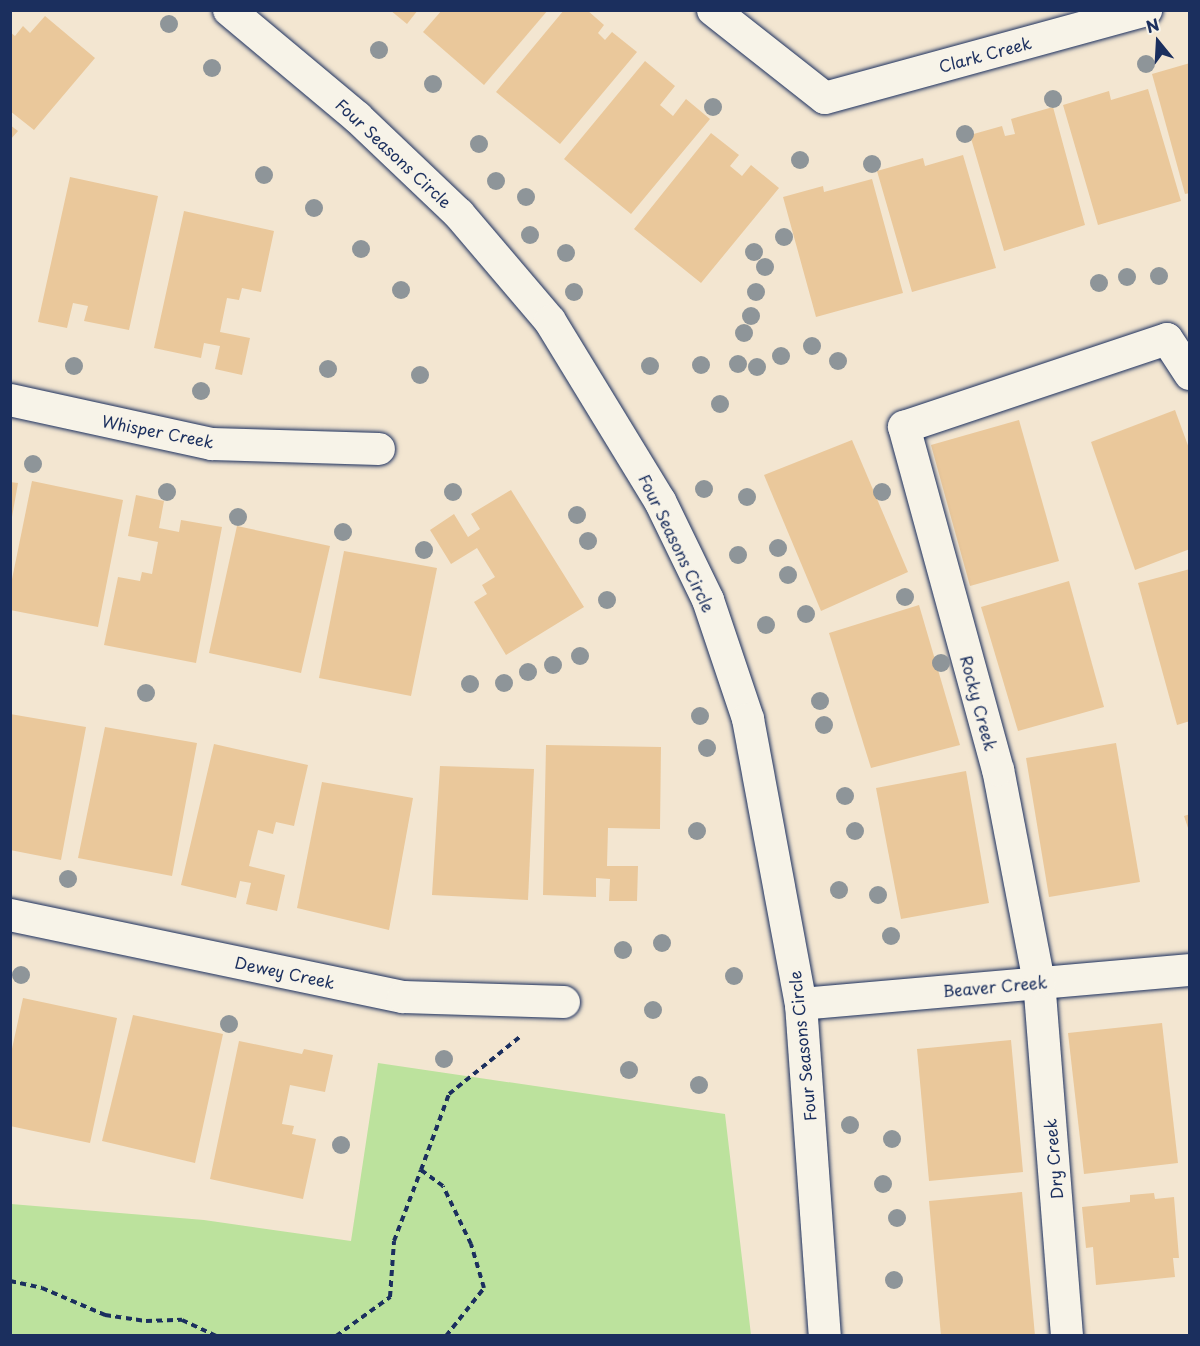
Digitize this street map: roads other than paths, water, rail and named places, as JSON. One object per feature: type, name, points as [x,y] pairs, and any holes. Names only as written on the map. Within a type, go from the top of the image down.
[{"type":"street","name":"Four Seasons Circle","points":[[229,10],[357,117],[459,214],[550,321],[660,501],[708,600],[748,719],[801,1004],[825,1335]]},
{"type":"street","name":"Clark Creek","points":[[713,10],[825,98],[1146,10]]},
{"type":"street","name":"Rocky Creek","points":[[1039,982],[998,770],[904,427],[1167,339],[1190,374]]},
{"type":"street","name":"Whisper Creek","points":[[10,400],[212,444],[379,449]]},
{"type":"street","name":"Dewey Creek","points":[[10,915],[403,997],[564,1002]]},
{"type":"street","name":"Beaver Creek","points":[[801,1004],[1190,970]]},
{"type":"street","name":"Dry Creek","points":[[1039,982],[1068,1335]]}]
